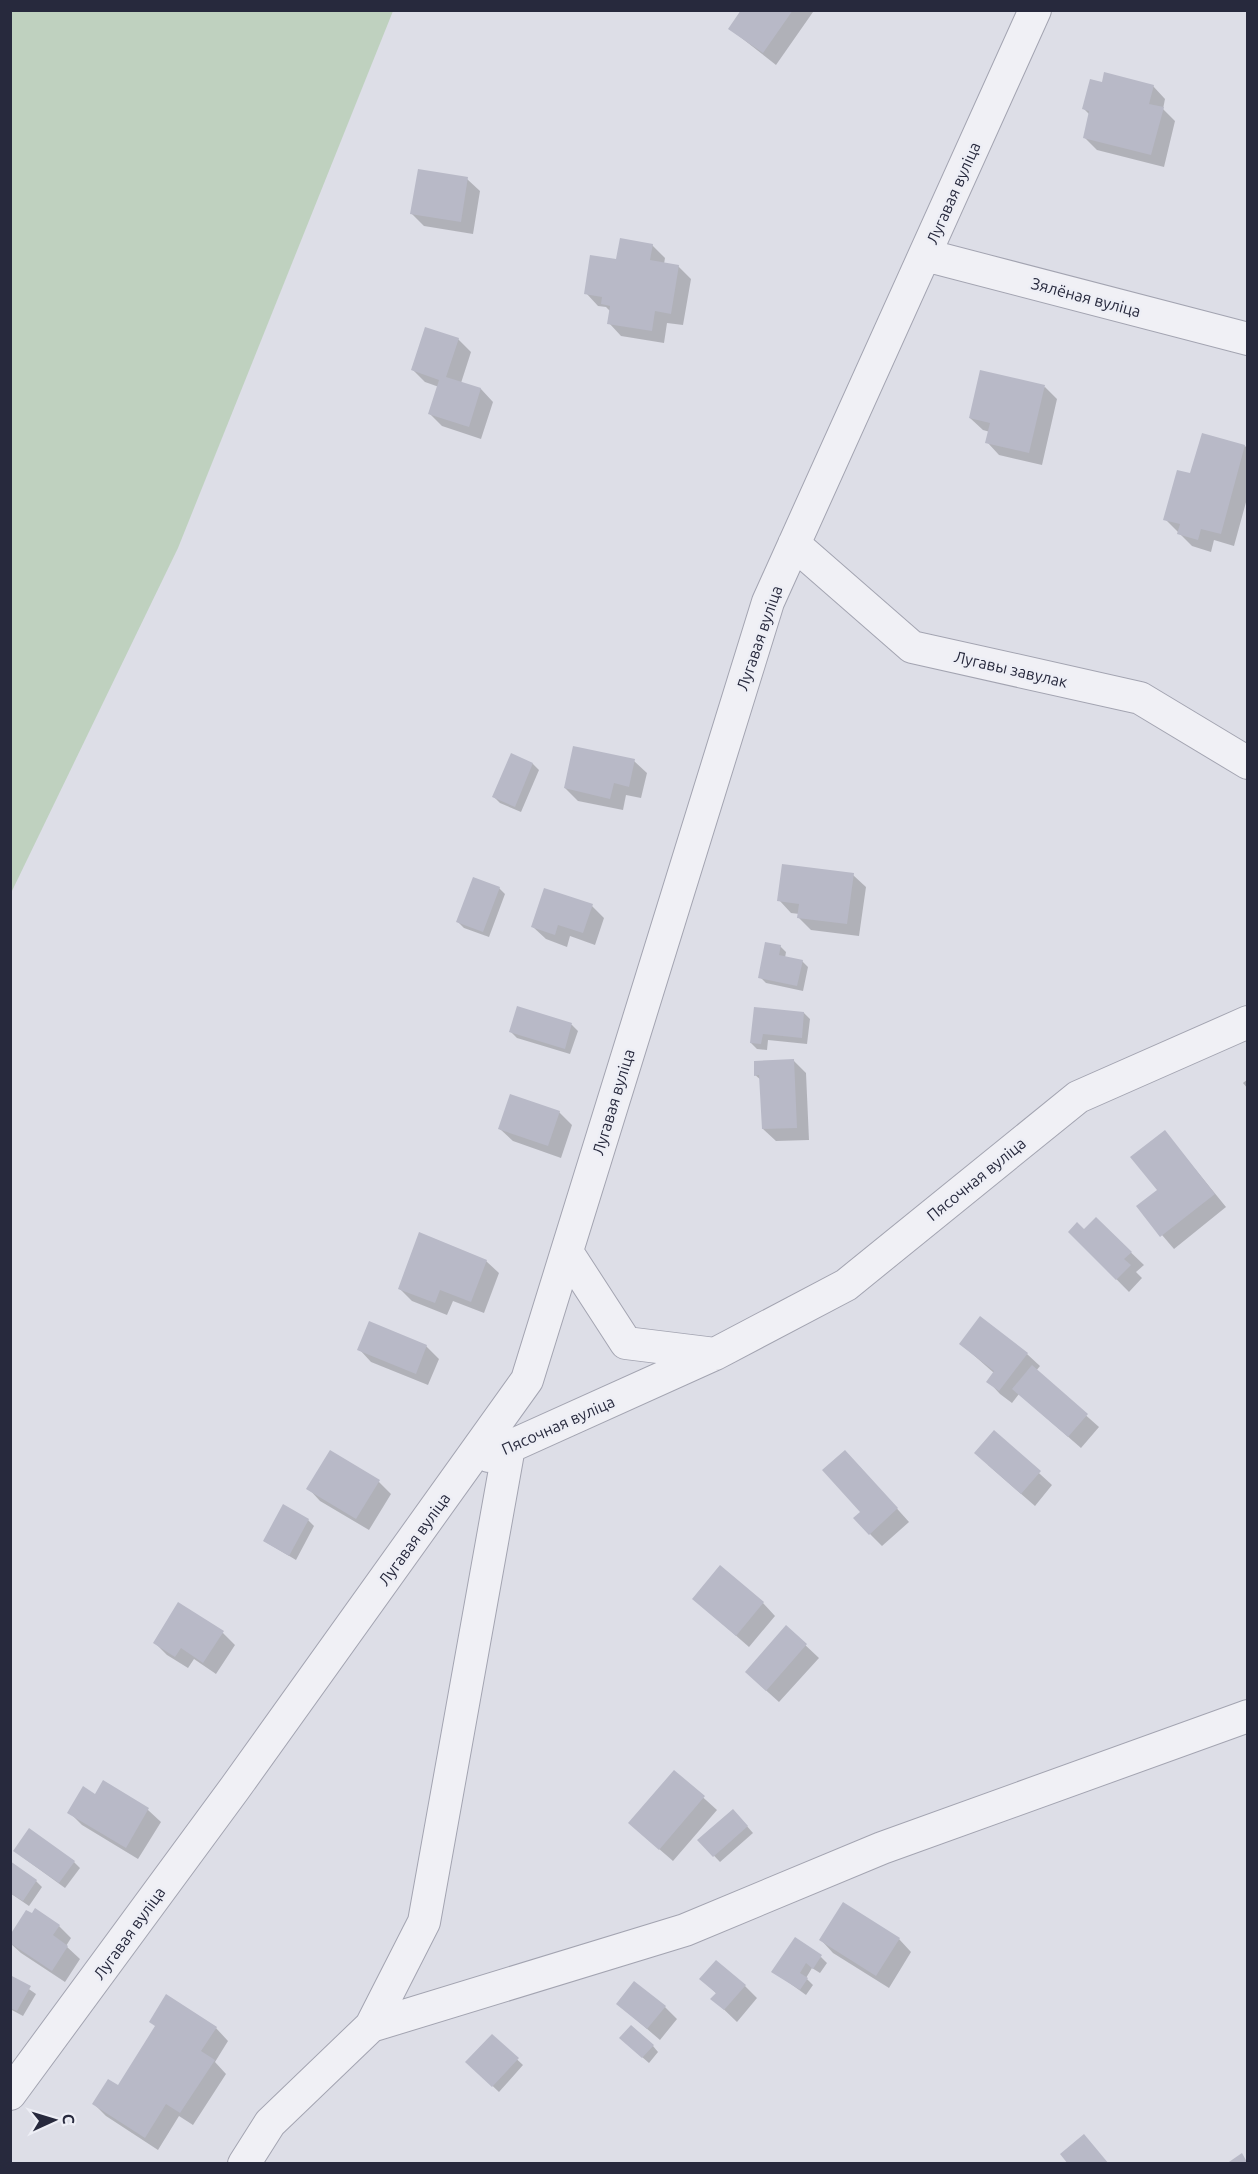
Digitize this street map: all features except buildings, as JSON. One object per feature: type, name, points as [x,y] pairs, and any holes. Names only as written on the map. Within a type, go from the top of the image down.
[{"type":"street","name":"Лугавая вуліца","points":[[10,2094],[235,1788],[527,1380],[768,602],[1035,10]]},
{"type":"street","name":"Зялёная вуліца","points":[[925,255],[1248,339]]},
{"type":"street","name":"Лугавы завулак","points":[[794,544],[912,647],[1140,698],[1248,763]]},
{"type":"street","name":"Пясочная вуліца","points":[[466,1466],[715,1354],[846,1285],[1078,1097],[1248,1022]]},
{"type":"street","points":[[567,1252],[626,1342],[715,1354]]},
{"type":"street","points":[[244,2163],[270,2123],[371,2026],[424,1922],[509,1447]]},
{"type":"street","points":[[371,2026],[685,1930],[882,1848],[1248,1716]]},
{"type":"green space","points":[[11,10],[393,11],[178,548],[11,893]]}]
